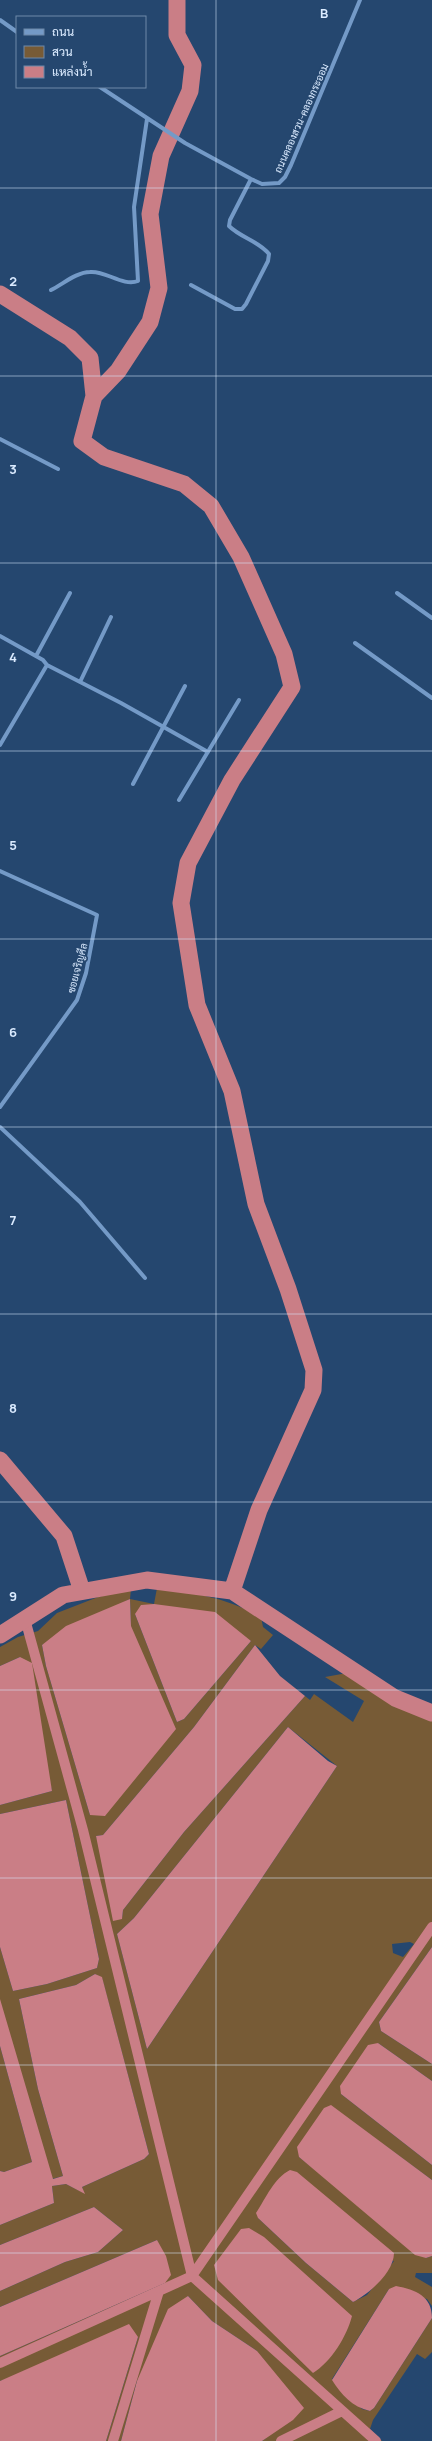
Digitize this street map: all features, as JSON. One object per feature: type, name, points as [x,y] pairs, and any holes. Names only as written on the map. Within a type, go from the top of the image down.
[{"type":"street","name":"ถนนคลองสวน-คลองกระออม","points":[[101,88],[185,143],[251,179],[262,184],[274,184],[285,177],[360,0]]},
{"type":"street","points":[[0,20],[16,31]]},
{"type":"street","points":[[51,290],[77,276],[92,271],[130,282],[138,281],[134,207],[147,119]]},
{"type":"street","points":[[191,285],[235,309],[242,309],[246,304],[268,261],[269,254],[265,249],[236,233],[229,226],[230,220],[251,179]]},
{"type":"street","points":[[0,439],[58,469]]},
{"type":"street","points":[[36,656],[70,593]]},
{"type":"street","points":[[397,593],[432,618]]},
{"type":"street","points":[[80,682],[111,617]]},
{"type":"street","points":[[0,636],[36,656],[47,665],[208,752]]},
{"type":"street","points":[[355,644],[432,698]]},
{"type":"street","points":[[0,745],[47,665]]},
{"type":"street","points":[[133,784],[185,686]]},
{"type":"street","points":[[179,800],[239,700]]},
{"type":"street","name":"ซอยเจริญศีล","points":[[0,871],[97,915],[86,973],[77,1000],[0,1107]]},
{"type":"street","points":[[0,1127],[80,1202],[145,1278]]},
{"type":"green space","points":[[157,1588],[211,1597],[236,1605],[261,1617],[263,1627],[273,1635],[261,1649],[255,1645],[194,1727],[103,1835],[96,1836],[122,1918],[123,1910],[184,1832],[305,1696],[310,1700],[314,1694],[353,1722],[364,1701],[325,1677],[347,1673],[379,1694],[432,1718],[432,1947],[379,2022],[381,2031],[432,2064],[432,2081],[378,2043],[341,2094],[432,2165],[432,2180],[331,2106],[299,2157],[426,2258],[432,2256],[432,2273],[416,2273],[415,2277],[432,2287],[432,2306],[427,2299],[389,2289],[332,2379],[362,2409],[370,2411],[374,2408],[432,2318],[432,2352],[425,2359],[417,2354],[373,2420],[370,2429],[382,2441],[262,2441],[266,2438],[257,2351],[212,2321],[188,2296],[137,2381],[121,2441],[106,2441],[138,2337],[0,2381],[0,2356],[165,2283],[157,2240],[0,2307],[0,2291],[65,2262],[98,2252],[123,2230],[94,2207],[0,2245],[0,2225],[54,2203],[52,2186],[66,2184],[84,2193],[82,2187],[144,2159],[149,2154],[102,1978],[95,1974],[76,1985],[19,1999],[38,2089],[63,2176],[52,2179],[0,2003],[0,1947],[13,1991],[47,1984],[97,1968],[99,1959],[66,1800],[0,1814],[0,1805],[52,1791],[20,1657],[0,1666],[0,1647],[18,1637],[38,1631],[57,1613],[98,1597],[131,1589],[130,1599],[154,1604]],"holes":[[[130,1599],[131,1626],[90,1815],[46,1666],[42,1645]],[[135,1614],[251,1641],[184,1719],[177,1722]],[[288,1727],[337,1766],[147,2049],[117,1934],[134,1918]],[[410,1942],[414,1944],[403,1957],[393,1953],[392,1944]],[[258,2218],[394,2261],[367,2295],[353,2302],[306,2263]]]},
{"type":"green space","points":[[0,2046],[32,2162],[4,2172],[0,2171]]},
{"type":"water","points":[[130,1599],[131,1626],[176,1729],[105,1816],[90,1815],[46,1666],[42,1645],[66,1626]]},
{"type":"water","points":[[154,1604],[215,1612],[251,1641],[184,1719],[177,1722],[135,1614],[141,1605]]},
{"type":"water","points":[[255,1645],[280,1676],[305,1696],[184,1832],[123,1910],[122,1919],[113,1921],[96,1836],[103,1835],[194,1727]]},
{"type":"water","points":[[20,1657],[32,1663],[52,1791],[0,1805],[0,1666]]},
{"type":"water","points":[[288,1727],[328,1761],[337,1766],[147,2049],[117,1934],[134,1918]]},
{"type":"water","points":[[66,1800],[99,1959],[97,1968],[47,1984],[13,1991],[0,1947],[0,1814]]},
{"type":"water","points":[[432,1947],[432,2064],[381,2031],[379,2022]]},
{"type":"water","points":[[95,1974],[102,1977],[149,2154],[144,2159],[82,2187],[85,2194],[66,2184],[52,2186],[54,2203],[0,2225],[0,2171],[4,2172],[32,2162],[0,2046],[0,1999],[53,2179],[63,2176],[38,2089],[19,1999],[76,1985]]},
{"type":"water","points":[[378,2043],[432,2081],[432,2165],[341,2094],[340,2086],[368,2045]]},
{"type":"water","points":[[331,2105],[432,2180],[432,2256],[426,2258],[415,2255],[299,2157],[297,2147],[324,2108]]},
{"type":"water","points":[[290,2170],[297,2172],[394,2253],[390,2268],[380,2282],[366,2294],[353,2302],[306,2263],[258,2218],[256,2213],[275,2183]]},
{"type":"water","points":[[94,2207],[123,2230],[98,2252],[65,2262],[0,2291],[0,2245]]},
{"type":"water","points":[[249,2228],[264,2237],[352,2316],[350,2324],[337,2348],[326,2362],[313,2373],[218,2280],[214,2265],[241,2229]]},
{"type":"water","points":[[157,2240],[166,2256],[171,2275],[165,2283],[0,2356],[0,2307]]},
{"type":"water","points":[[396,2286],[422,2295],[429,2304],[432,2318],[374,2408],[370,2411],[352,2403],[339,2390],[332,2380],[389,2289]]},
{"type":"water","points":[[188,2296],[212,2321],[257,2351],[304,2408],[293,2420],[262,2441],[121,2441],[137,2381],[168,2309]]},
{"type":"water","points":[[129,2324],[138,2337],[106,2441],[0,2441],[0,2381]]},
{"type":"waterway","points":[[94,396],[118,371],[150,322],[159,288],[150,214],[161,156],[190,91],[193,65],[177,35],[177,0]]},
{"type":"waterway","points":[[0,294],[70,338],[90,358],[94,396],[82,441],[104,457],[184,484],[211,506],[241,557],[284,654],[292,687],[232,780],[188,863],[181,903],[197,1005],[232,1091],[256,1204],[288,1289],[314,1370],[313,1390],[259,1510],[232,1591]]},
{"type":"waterway","points":[[0,1460],[64,1536],[82,1591]]},
{"type":"waterway","points":[[0,1635],[63,1595],[147,1580],[232,1591],[395,1698],[432,1713]]},
{"type":"waterway","points":[[25,1619],[83,1830],[192,2276],[376,2441]]},
{"type":"waterway","points":[[0,2363],[192,2276],[432,1927]]},
{"type":"waterway","points":[[113,2441],[159,2291]]},
{"type":"waterway","points":[[281,2441],[342,2411]]}]
